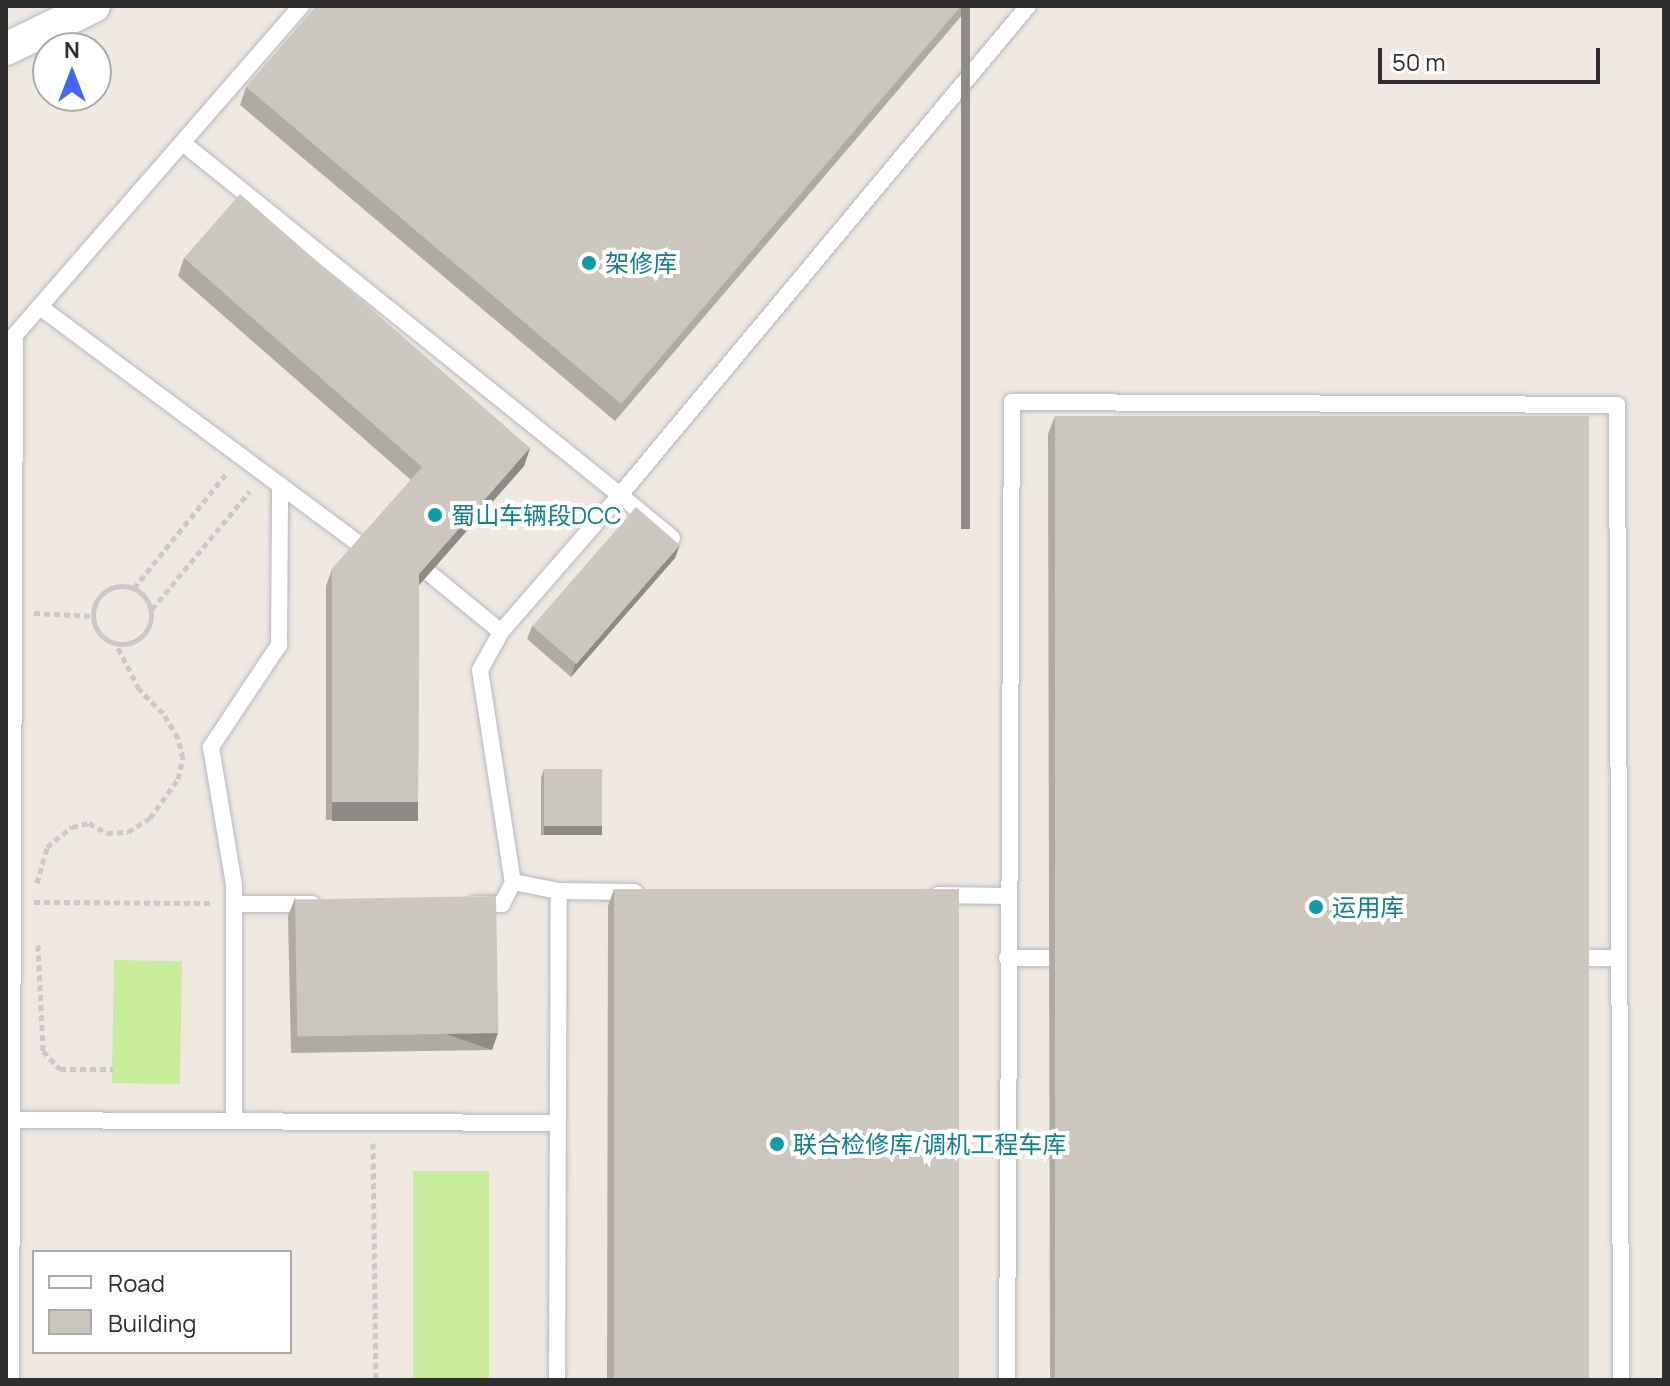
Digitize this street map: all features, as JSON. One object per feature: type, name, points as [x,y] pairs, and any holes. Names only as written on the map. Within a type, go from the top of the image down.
[{"type":"street","points":[[6,49],[86,7]]},
{"type":"lane","points":[[11,1380],[15,335],[301,6]]},
{"type":"lane","points":[[455,904],[502,904],[513,882],[480,670],[501,632],[620,495],[1028,6]]},
{"type":"lane","points":[[184,144],[672,538]]},
{"type":"lane","points":[[40,307],[362,546]]},
{"type":"lane","points":[[1007,1380],[1007,896],[1012,402],[1617,405],[1621,1380]]},
{"type":"lane","points":[[234,1121],[234,904],[211,747],[279,645],[280,485]]},
{"type":"lane","points":[[429,573],[501,632]]},
{"type":"lane","points":[[513,882],[559,891],[655,892]]},
{"type":"lane","points":[[557,1380],[559,891]]},
{"type":"lane","points":[[920,895],[1007,896]]},
{"type":"lane","points":[[234,904],[329,904]]},
{"type":"lane","points":[[1007,958],[1089,958]]},
{"type":"lane","points":[[1556,958],[1619,958]]},
{"type":"lane","points":[[13,1120],[557,1123]]},
{"type":"path","points":[[37,916],[47,847],[72,827],[89,823],[107,833],[128,832],[150,818],[178,779],[183,758],[178,738],[163,713],[139,689],[116,644],[99,633],[93,616],[106,591],[134,588],[241,456]]},
{"type":"path","points":[[116,644],[143,636],[151,610],[265,473]]},
{"type":"path","points":[[134,588],[151,610]]},
{"type":"path","points":[[14,611],[93,616]]},
{"type":"path","points":[[13,902],[234,904]]},
{"type":"path","points":[[38,929],[43,1051],[60,1069],[113,1069]]},
{"type":"path","points":[[372,1122],[376,1380]]},
{"type":"green space","points":[[114,960],[182,961],[180,1084],[112,1083]]},
{"type":"green space","points":[[413,1171],[489,1171],[489,1380],[413,1380]]},
{"type":"building","name":"架修库","points":[[316,6],[961,6],[621,404],[246,87]]},
{"type":"building","name":"蜀山车辆段DCC","points":[[240,194],[530,448],[419,574],[418,802],[332,802],[332,569],[422,467],[184,258]]},
{"type":"building","name":"运用库","points":[[1055,416],[1589,416],[1589,1380],[1055,1380]]},
{"type":"building","points":[[636,507],[680,545],[576,664],[532,626]]},
{"type":"building","points":[[544,769],[602,769],[602,826],[544,826]]},
{"type":"building","name":"联合检修库/调机工程车库","points":[[614,889],[959,889],[959,1380],[614,1380]]},
{"type":"building","points":[[496,896],[498,1033],[297,1036],[295,900]]},
{"type":"place","name":"架修库","points":[[589,263]]},
{"type":"place","name":"蜀山车辆段DCC","points":[[435,515]]},
{"type":"place","name":"运用库","points":[[1316,907]]},
{"type":"place","name":"联合检修库/调机工程车库","points":[[777,1144]]}]
